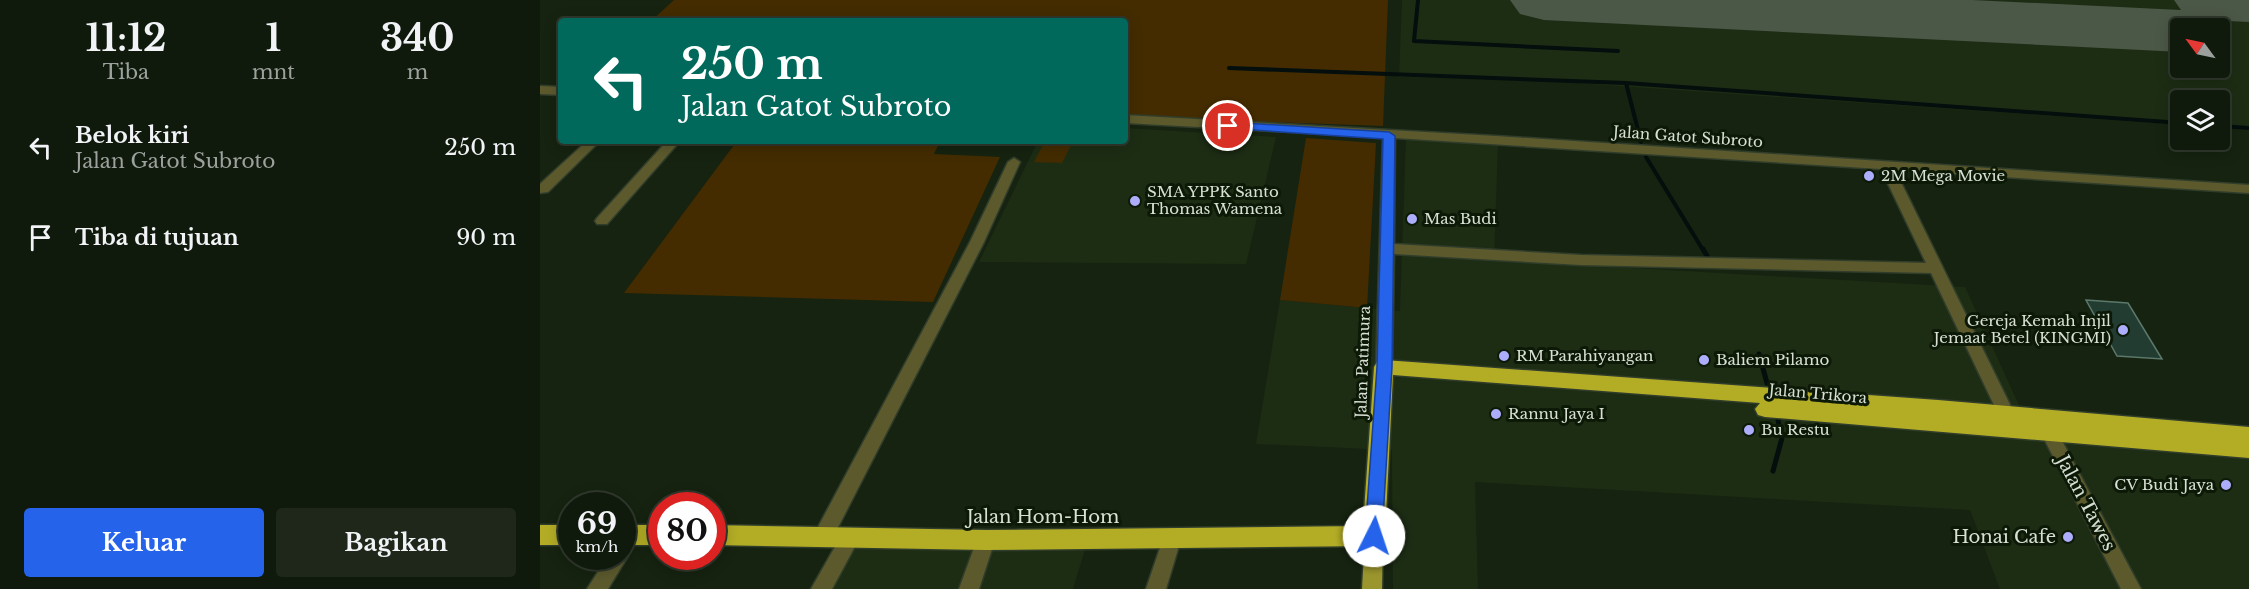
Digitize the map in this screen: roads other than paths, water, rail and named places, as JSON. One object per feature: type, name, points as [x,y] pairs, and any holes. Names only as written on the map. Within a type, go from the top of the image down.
[{"type":"highway","name":"Jalan Trikora","points":[[1384,374],[2044,424],[2206,439],[2249,449]]},
{"type":"highway","name":"Jalan Patimura","points":[[1374,536],[1384,374]]},
{"type":"highway","name":"Jalan Trikora","points":[[2206,439],[2249,435]]},
{"type":"highway","points":[[540,535],[558,535]]},
{"type":"highway","name":"Jalan Hom-Hom","points":[[726,535],[824,535],[986,540],[1374,536]]},
{"type":"main road","name":"Jalan Patimura","points":[[1372,589],[1374,536]]},
{"type":"street","points":[[540,90],[558,91]]},
{"type":"street","name":"Jalan Gatot Subroto","points":[[1128,120],[1496,140],[2247,191]]},
{"type":"street","name":"Jalan Patimura","points":[[1384,374],[1389,136]]},
{"type":"street","points":[[543,189],[591,144]]},
{"type":"street","points":[[602,221],[671,144]]},
{"type":"street","points":[[824,535],[977,242],[1014,162]]},
{"type":"street","points":[[1887,167],[2010,422]]},
{"type":"street","points":[[1387,249],[1581,260],[1936,268]]},
{"type":"street","name":"Jalan Tawes","points":[[2044,424],[2131,589]]},
{"type":"street","points":[[821,589],[852,537]]},
{"type":"street","points":[[1156,589],[1172,539]]},
{"type":"street","points":[[969,589],[986,540]]},
{"type":"street","points":[[597,589],[610,570]]},
{"type":"waterway","points":[[1418,0],[1414,41],[1618,51]]},
{"type":"waterway","points":[[1229,68],[1626,83]]},
{"type":"waterway","points":[[1626,83],[2170,122]]},
{"type":"waterway","points":[[1626,83],[1641,142]]},
{"type":"waterway","points":[[2230,127],[2249,128]]},
{"type":"waterway","points":[[1646,157],[1703,250]]},
{"type":"waterway","points":[[1703,249],[1707,256]]},
{"type":"waterway","points":[[1759,354],[1767,383]]},
{"type":"waterway","points":[[1773,471],[1782,438],[1778,420]]},
{"type":"place","name":"2M Mega Movie","points":[[1869,176]]},
{"type":"place","name":"SMA YPPK Santo Thomas Wamena","points":[[1135,201]]},
{"type":"place","name":"Mas Budi","points":[[1412,219]]},
{"type":"place","name":"Gereja Kemah Injil Jemaat Betel (KINGMI)","points":[[2123,330]]},
{"type":"place","name":"RM Parahiyangan","points":[[1504,356]]},
{"type":"place","name":"Baliem Pilamo","points":[[1704,360]]},
{"type":"place","name":"Rannu Jaya I","points":[[1496,414]]},
{"type":"place","name":"Bu Restu","points":[[1749,430]]},
{"type":"place","name":"CV Budi Jaya","points":[[2226,485]]},
{"type":"place","name":"Honai Cafe","points":[[2068,537]]}]
